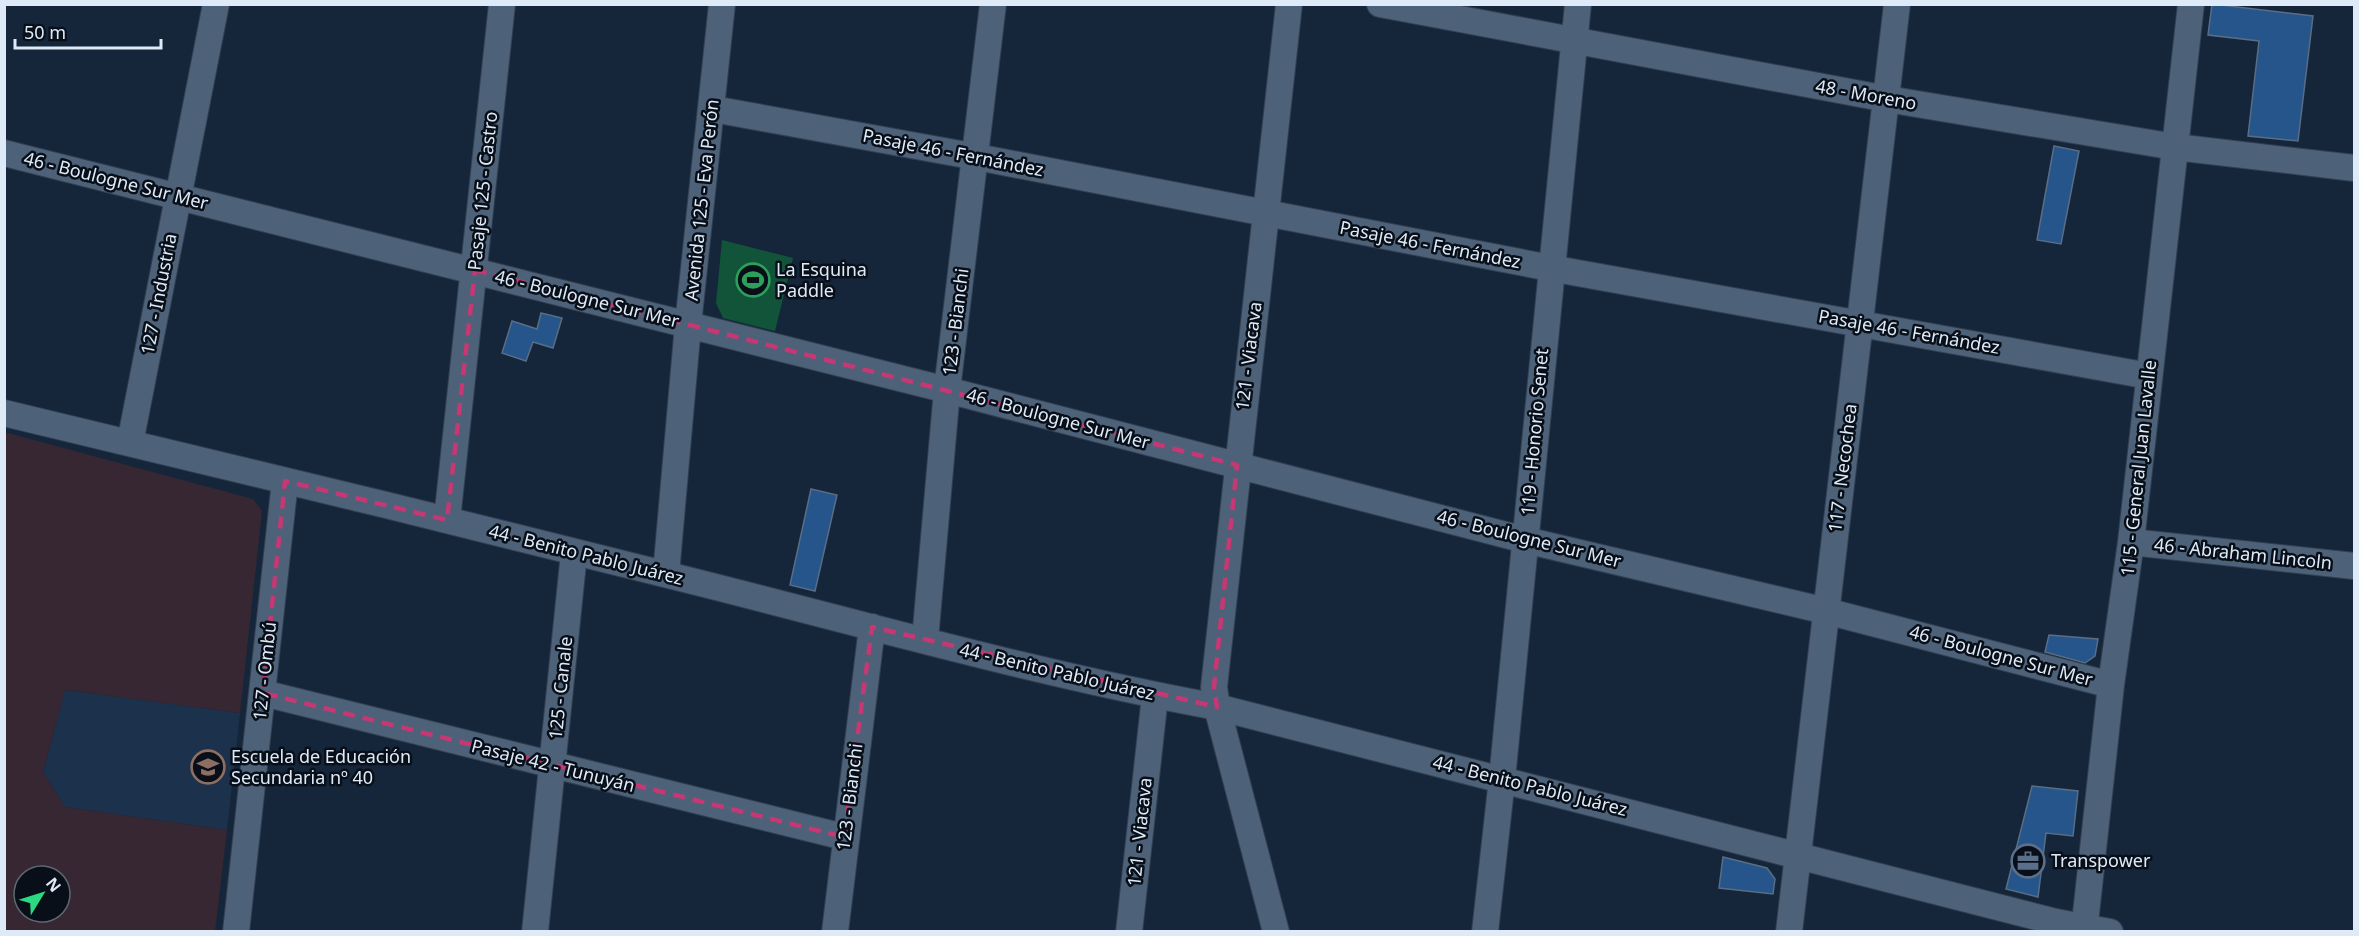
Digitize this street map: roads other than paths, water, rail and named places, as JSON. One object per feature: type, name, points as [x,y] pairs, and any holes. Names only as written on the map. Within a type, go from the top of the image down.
[{"type":"street","name":"127 - Industria","points":[[130,443],[216,4]]},
{"type":"street","name":"Pasaje 125 - Castro","points":[[447,520],[502,4]]},
{"type":"street","name":"Avenida 125 - Eva Perón","points":[[666,574],[688,325],[713,109],[722,4]]},
{"type":"street","name":"123 - Bianchi","points":[[925,640],[947,390],[977,157],[993,4]]},
{"type":"street","name":"121 - Viacava","points":[[1276,932],[1217,707],[1214,687],[1289,4]]},
{"type":"street","name":"48 - Moreno","points":[[1380,4],[1887,99],[2175,147],[2355,168]]},
{"type":"street","name":"119 - Honorio Senet","points":[[1485,932],[1578,4]]},
{"type":"street","name":"117 - Necochea","points":[[1789,932],[1897,4]]},
{"type":"street","name":"115 - General Juan Lavalle","points":[[2084,930],[2111,685],[2131,542],[2191,4]]},
{"type":"street","name":"Pasaje 46 - Fernández","points":[[713,109],[977,157],[1550,268],[1860,322],[2149,376]]},
{"type":"street","name":"46 - Boulogne Sur Mer","points":[[4,153],[947,390],[1525,540],[1826,611],[2111,685]]},
{"type":"street","name":"44 - Benito Pablo Juárez","points":[[4,413],[447,520],[1155,696],[1217,707],[2084,930],[2110,932]]},
{"type":"street","name":"127 - Ombú","points":[[236,932],[285,481]]},
{"type":"street","name":"46 - Abraham Lincoln","points":[[2131,542],[2355,566]]},
{"type":"street","name":"125 - Canale","points":[[535,932],[554,766],[574,553]]},
{"type":"street","name":"123 - Bianchi","points":[[835,932],[844,837],[872,627]]},
{"type":"street","name":"Pasaje 42 - Tunuyán","points":[[263,693],[844,837]]},
{"type":"street","name":"121 - Viacava","points":[[1130,932],[1155,696]]},
{"type":"place","name":"La Esquina Paddle","points":[[753,280]]},
{"type":"place","name":"Escuela de Educación Secundaria nº 40","points":[[208,767]]},
{"type":"place","name":"Transpower","points":[[2028,861]]}]
